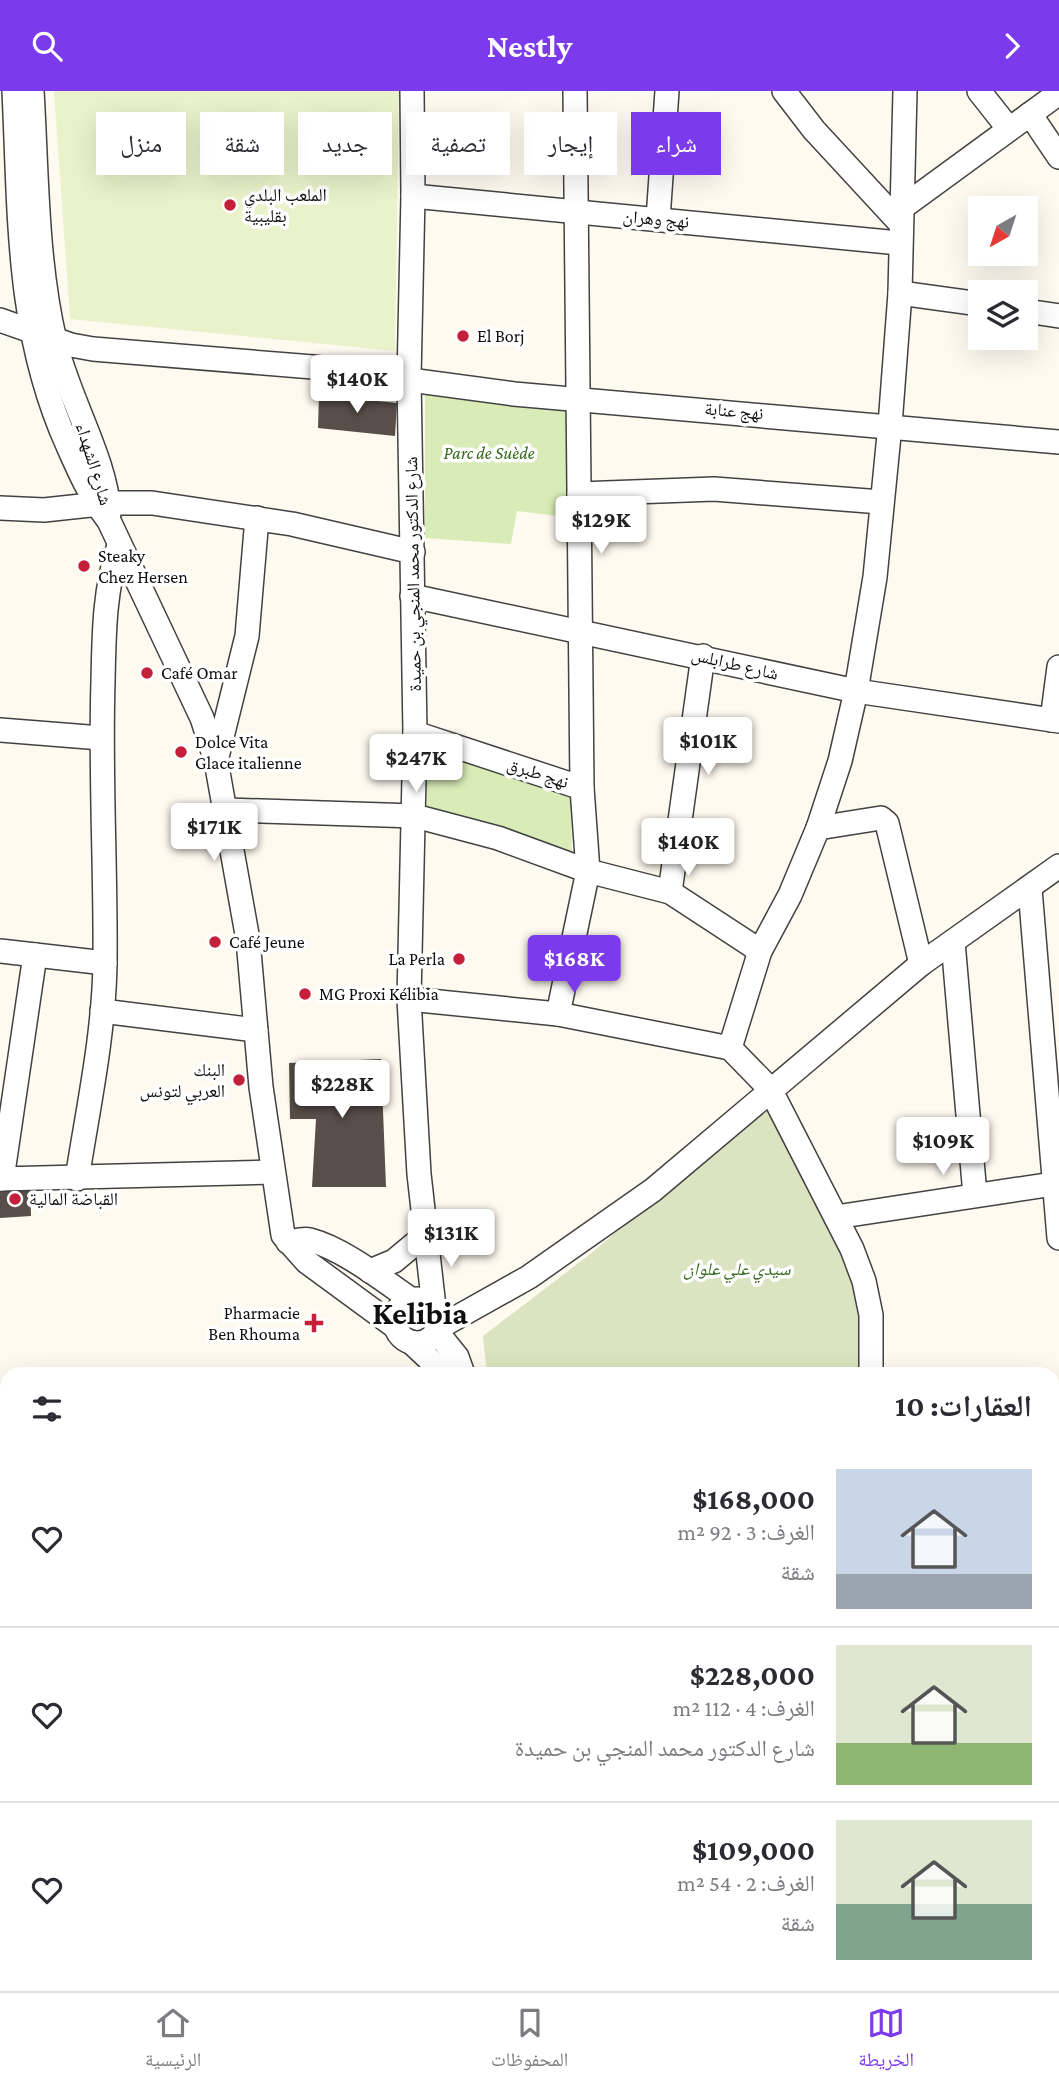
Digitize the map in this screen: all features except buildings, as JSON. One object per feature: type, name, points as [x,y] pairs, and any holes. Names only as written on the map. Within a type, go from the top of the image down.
[{"type":"street","name":"شارع الشهداء","points":[[14,91],[23,280],[30,331],[39,371],[56,420],[105,509]]},
{"type":"street","name":"شارع الشهداء","points":[[32,91],[44,278],[54,339],[105,509]]},
{"type":"street","name":"شارع الدكتور محمد المنجي بن حميدة","points":[[412,91],[414,196],[409,378],[415,816],[409,999],[431,1315]]},
{"type":"street","points":[[558,1014],[587,871],[582,787],[576,397],[575,91]]},
{"type":"street","points":[[658,219],[667,91]]},
{"type":"street","points":[[783,91],[814,130],[901,224]]},
{"type":"street","points":[[730,1048],[760,951],[790,895],[818,828],[840,761],[856,691],[875,577],[890,425],[900,293],[905,91]]},
{"type":"street","points":[[979,91],[1009,129]]},
{"type":"street","points":[[901,224],[1009,129],[1059,93]]},
{"type":"street","points":[[1030,114],[1059,157]]},
{"type":"street","name":"نهج وهران","points":[[414,196],[658,219],[901,224]]},
{"type":"street","points":[[900,293],[968,302]]},
{"type":"street","points":[[1038,313],[1059,316]]},
{"type":"street","name":"نهج عنابة","points":[[0,320],[93,349],[409,378],[460,388],[1059,442]]},
{"type":"street","points":[[579,494],[714,489],[881,502]]},
{"type":"street","points":[[0,509],[105,509],[152,503],[257,518],[413,552]]},
{"type":"street","points":[[105,509],[119,545],[202,718],[216,761],[228,810],[248,940],[279,1219],[288,1242],[307,1262],[404,1335],[438,1367]]},
{"type":"street","points":[[216,761],[247,636],[257,518]]},
{"type":"street","points":[[77,1179],[102,1011],[105,963],[101,738],[104,608],[108,579],[119,545]]},
{"type":"street","name":"شارع طرابلس","points":[[412,596],[703,656],[856,691],[1055,720]]},
{"type":"street","points":[[670,892],[703,656]]},
{"type":"street","points":[[1055,720],[1059,667]]},
{"type":"street","points":[[0,730],[101,738]]},
{"type":"street","name":"نهج طبرق","points":[[415,733],[582,787]]},
{"type":"street","points":[[228,810],[415,816],[498,838],[587,871],[670,892],[760,951]]},
{"type":"street","points":[[818,828],[881,818],[887,823],[921,964]]},
{"type":"street","points":[[404,1335],[400,1308],[431,1315],[490,1299],[529,1277],[653,1190],[921,964],[1059,866]]},
{"type":"street","points":[[1030,888],[1059,1238]]},
{"type":"street","points":[[953,942],[975,1195]]},
{"type":"street","points":[[0,951],[105,963]]},
{"type":"street","points":[[35,955],[1,1179],[77,1179],[133,1173],[272,1172]]},
{"type":"street","points":[[409,999],[558,1014],[730,1048],[771,1089],[836,1217],[864,1281],[871,1315],[871,1367]]},
{"type":"street","points":[[102,1011],[256,1030]]},
{"type":"street","points":[[836,1217],[1056,1184]]},
{"type":"street","points":[[370,1271],[394,1261],[425,1236]]},
{"type":"street","points":[[288,1242],[312,1241],[370,1271],[431,1315],[461,1367]]},
{"type":"street","points":[[404,1335],[429,1340],[431,1315]]},
{"type":"green space","name":"الملعب البلدي بقليبية","points":[[54,91],[399,91],[395,351],[70,319]]},
{"type":"green space","name":"Parc de Suède","points":[[425,384],[567,395],[566,517],[517,511],[511,544],[425,538]]},
{"type":"green space","points":[[425,737],[570,779],[572,856],[427,817]]},
{"type":"green space","name":"سيدي علي علوان","points":[[767,1105],[859,1273],[866,1367],[486,1367],[483,1336],[589,1255]]},
{"type":"place","name":"الملعب البلدي بقليبية","points":[[230,205]]},
{"type":"place","name":"El Borj","points":[[463,336]]},
{"type":"place","name":"Steaky Chez Hersen","points":[[84,566]]},
{"type":"place","name":"Café Omar","points":[[147,673]]},
{"type":"place","name":"Dolce Vita Glace italienne","points":[[181,752]]},
{"type":"place","name":"Café Jeune","points":[[215,942]]},
{"type":"place","name":"La Perla","points":[[459,959]]},
{"type":"place","name":"MG Proxi Kélibia","points":[[305,994]]},
{"type":"place","name":"البنك العربي لتونس","points":[[239,1080]]},
{"type":"place","name":"القباضة المالية","points":[[15,1199]]},
{"type":"place","name":"Pharmacie Ben Rhouma","points":[[314,1323]]},
{"type":"district","name":"Kelibia","points":[[420,1313]]}]
